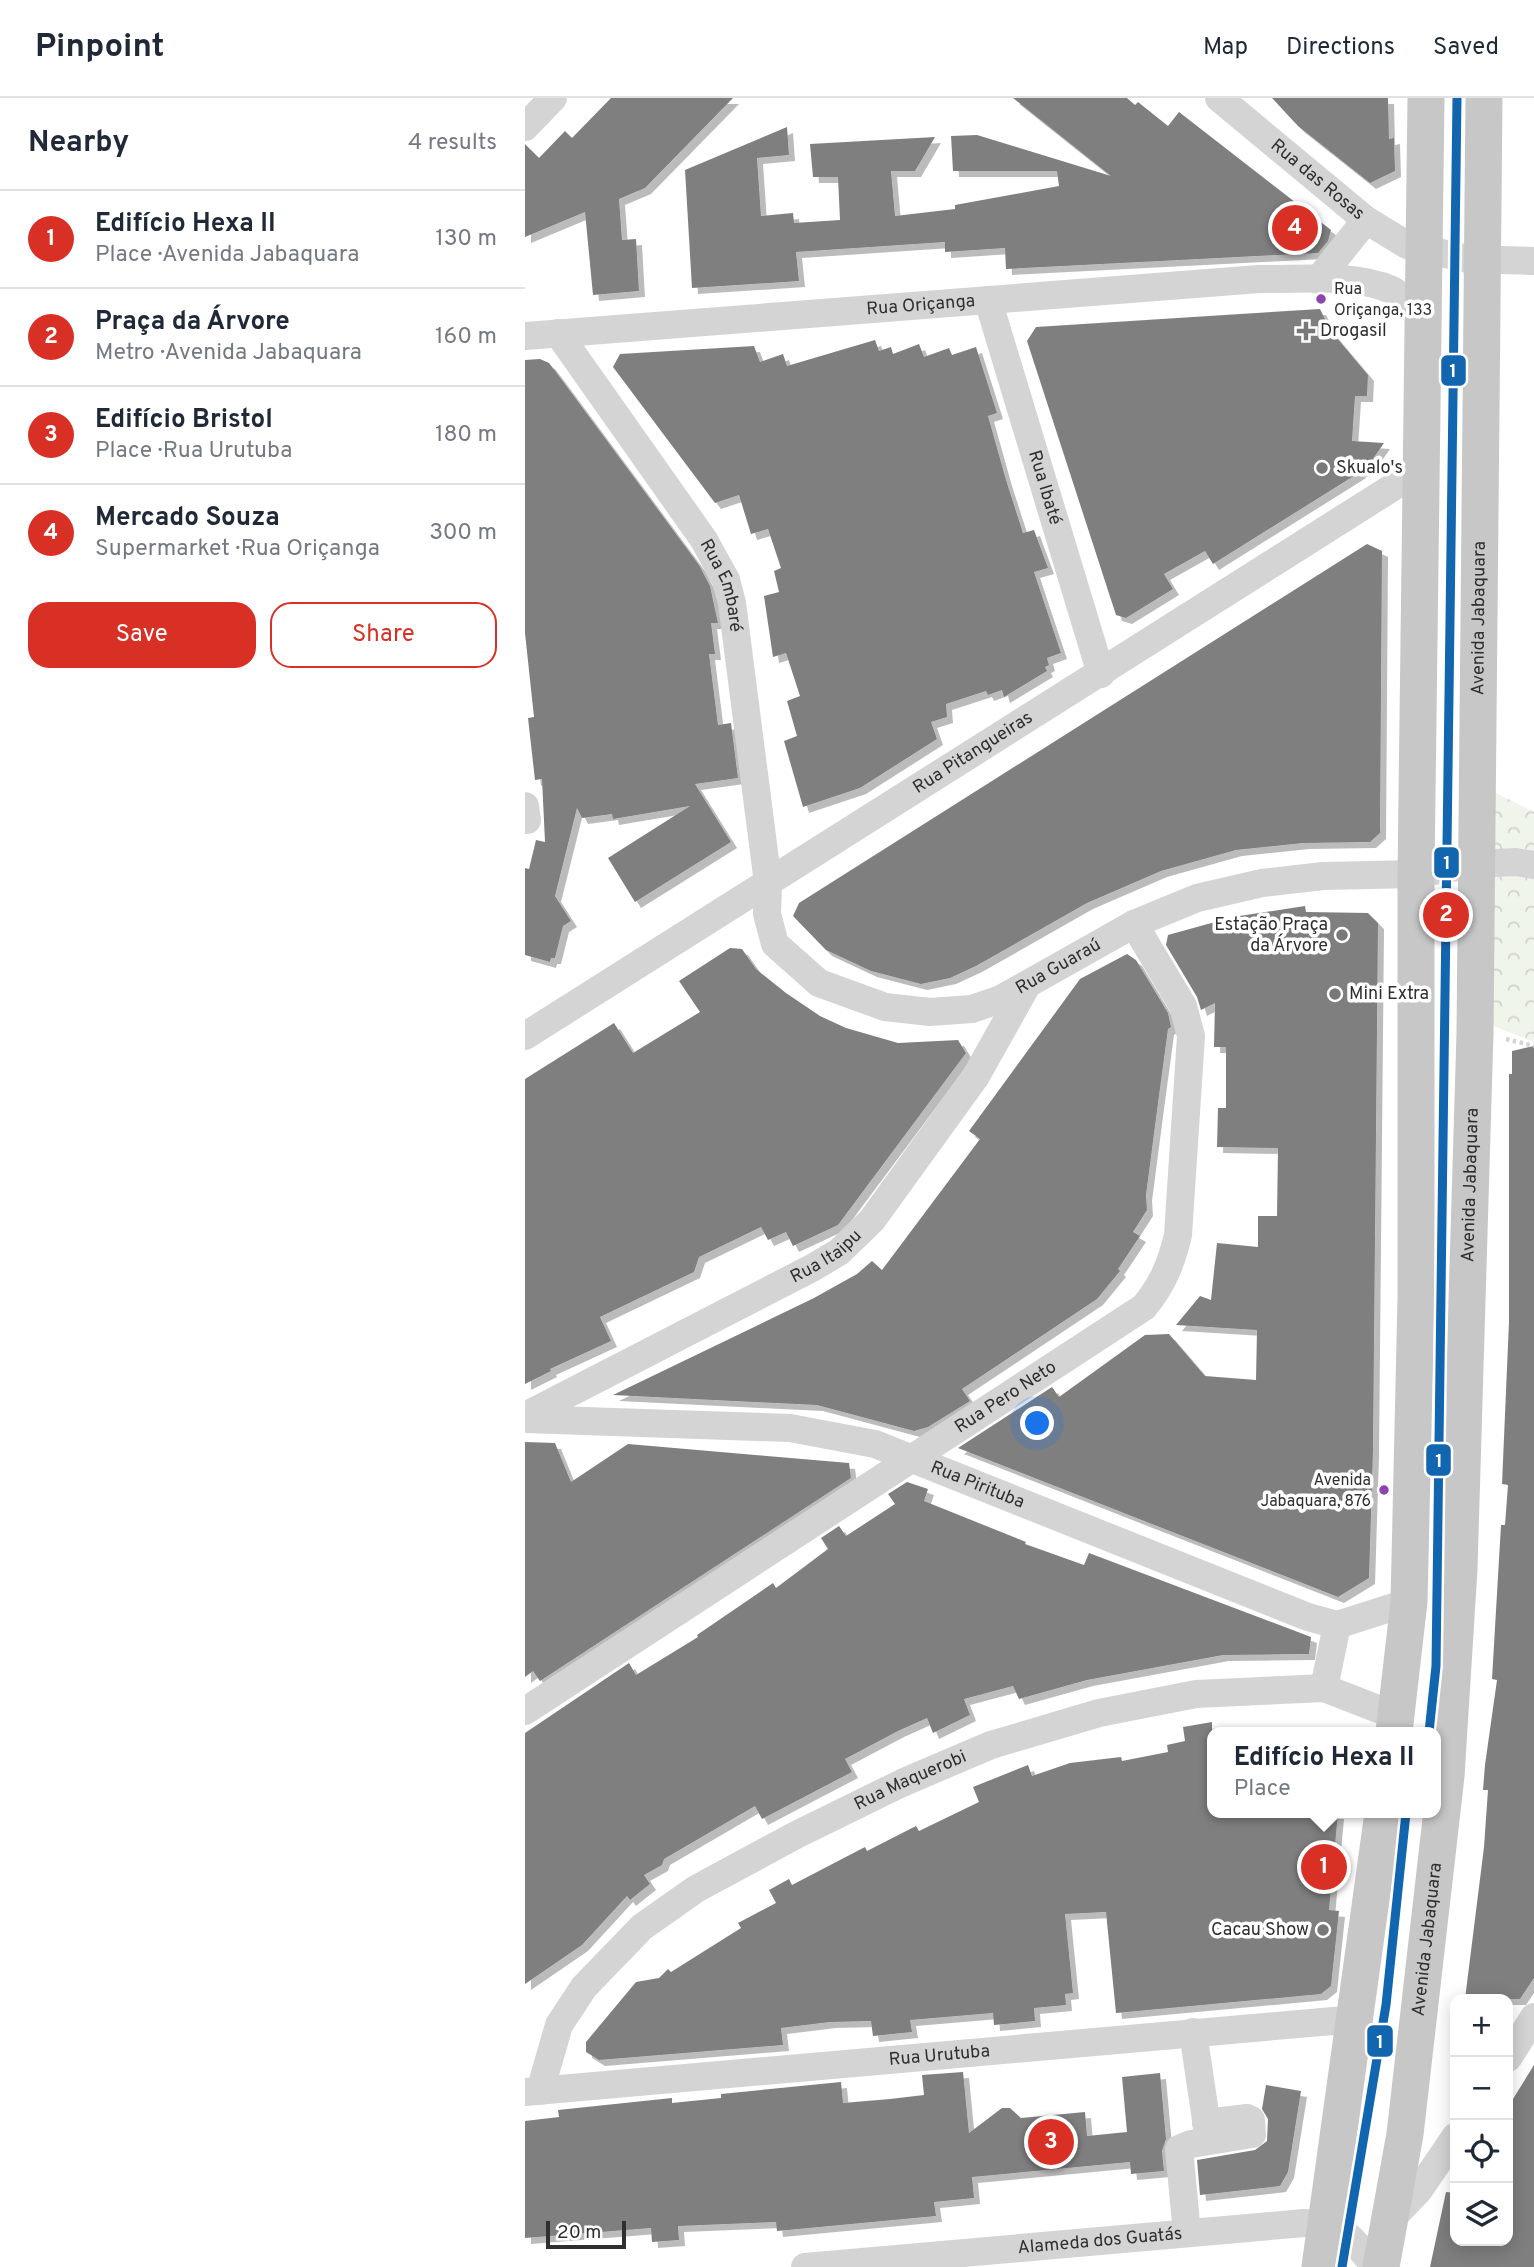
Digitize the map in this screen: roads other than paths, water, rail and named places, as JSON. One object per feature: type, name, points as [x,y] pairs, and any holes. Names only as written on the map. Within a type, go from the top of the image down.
[{"type":"main road","points":[[1395,1724],[1409,1602],[1416,1298],[1416,874],[1426,98]]},
{"type":"main road","name":"Avenida Jabaquara","points":[[1441,1812],[1459,1569],[1475,1033],[1484,98]]},
{"type":"main road","points":[[1320,2267],[1382,1818]]},
{"type":"main road","name":"Avenida Jabaquara","points":[[1381,2267],[1392,2218],[1405,2134],[1440,1818]]},
{"type":"street","points":[[525,127],[554,98]]},
{"type":"street","name":"Rua das Rosas","points":[[1219,98],[1366,220],[1392,237],[1423,251]]},
{"type":"street","points":[[1318,280],[1366,220]]},
{"type":"street","points":[[1423,251],[1482,260],[1534,261]]},
{"type":"street","name":"Rua Oriçanga","points":[[525,336],[1259,279],[1342,280],[1392,290],[1422,314]]},
{"type":"street","name":"Rua Ibaté","points":[[988,300],[1101,674]]},
{"type":"street","name":"Rua Embaré","points":[[558,333],[704,540],[726,580],[732,603],[768,883]]},
{"type":"street","name":"Rua Pitangueiras","points":[[525,1035],[1101,674],[1420,470]]},
{"type":"street","name":"Rua Guaraú","points":[[768,883],[767,914],[775,944],[819,983],[885,1007],[930,1012],[972,1009],[1001,999],[1134,924],[1197,898],[1262,883],[1324,876],[1416,874],[1476,864],[1516,862],[1534,865]]},
{"type":"street","name":"Rua Pero Neto","points":[[525,1711],[1144,1307],[1164,1280],[1178,1235],[1191,1036],[1183,1006],[1134,924]]},
{"type":"street","name":"Rua Itaipu","points":[[525,1417],[812,1268],[855,1238],[872,1220],[975,1076],[1027,985]]},
{"type":"street","name":"Rua Pirituba","points":[[525,1417],[790,1428],[833,1434],[911,1457],[1308,1617],[1337,1625]]},
{"type":"street","points":[[1324,1688],[1337,1625],[1409,1602]]},
{"type":"street","name":"Rua Maquerobi","points":[[532,2091],[559,2025],[584,1987],[612,1955],[642,1927],[696,1889],[796,1835],[991,1745],[1099,1713],[1196,1694],[1245,1689],[1324,1688],[1395,1724]]},
{"type":"street","points":[[1513,2049],[1534,2017]]},
{"type":"street","name":"Rua Urutuba","points":[[532,2091],[1356,2019]]},
{"type":"street","points":[[1187,2232],[1179,2149],[1208,2132],[1193,2032]]},
{"type":"street","points":[[1392,2218],[1419,2190],[1450,2144]]},
{"type":"street","name":"Alameda dos Guatás","points":[[806,2267],[865,2264],[1187,2232],[1304,2223],[1328,2224]]},
{"type":"street","points":[[1328,2224],[1344,2232],[1376,2267]]},
{"type":"place","name":"Mercado Souza","points":[[1295,228]]},
{"type":"place","name":"Rua Oriçanga, 133","points":[[1321,299]]},
{"type":"place","name":"Drogasil","points":[[1306,331]]},
{"type":"place","name":"Skualo's","points":[[1322,468]]},
{"type":"place","name":"Praça da Árvore","points":[[1446,915]]},
{"type":"place","name":"Estação Praça da Árvore","points":[[1342,935]]},
{"type":"place","name":"Mini Extra","points":[[1335,994]]},
{"type":"place","name":"Avenida Jabaquara, 876","points":[[1384,1490]]},
{"type":"place","name":"Edifício Hexa II","points":[[1324,1867]]},
{"type":"place","name":"Cacau Show","points":[[1323,1930]]},
{"type":"place","name":"Edifício Bristol","points":[[1051,2142]]}]
